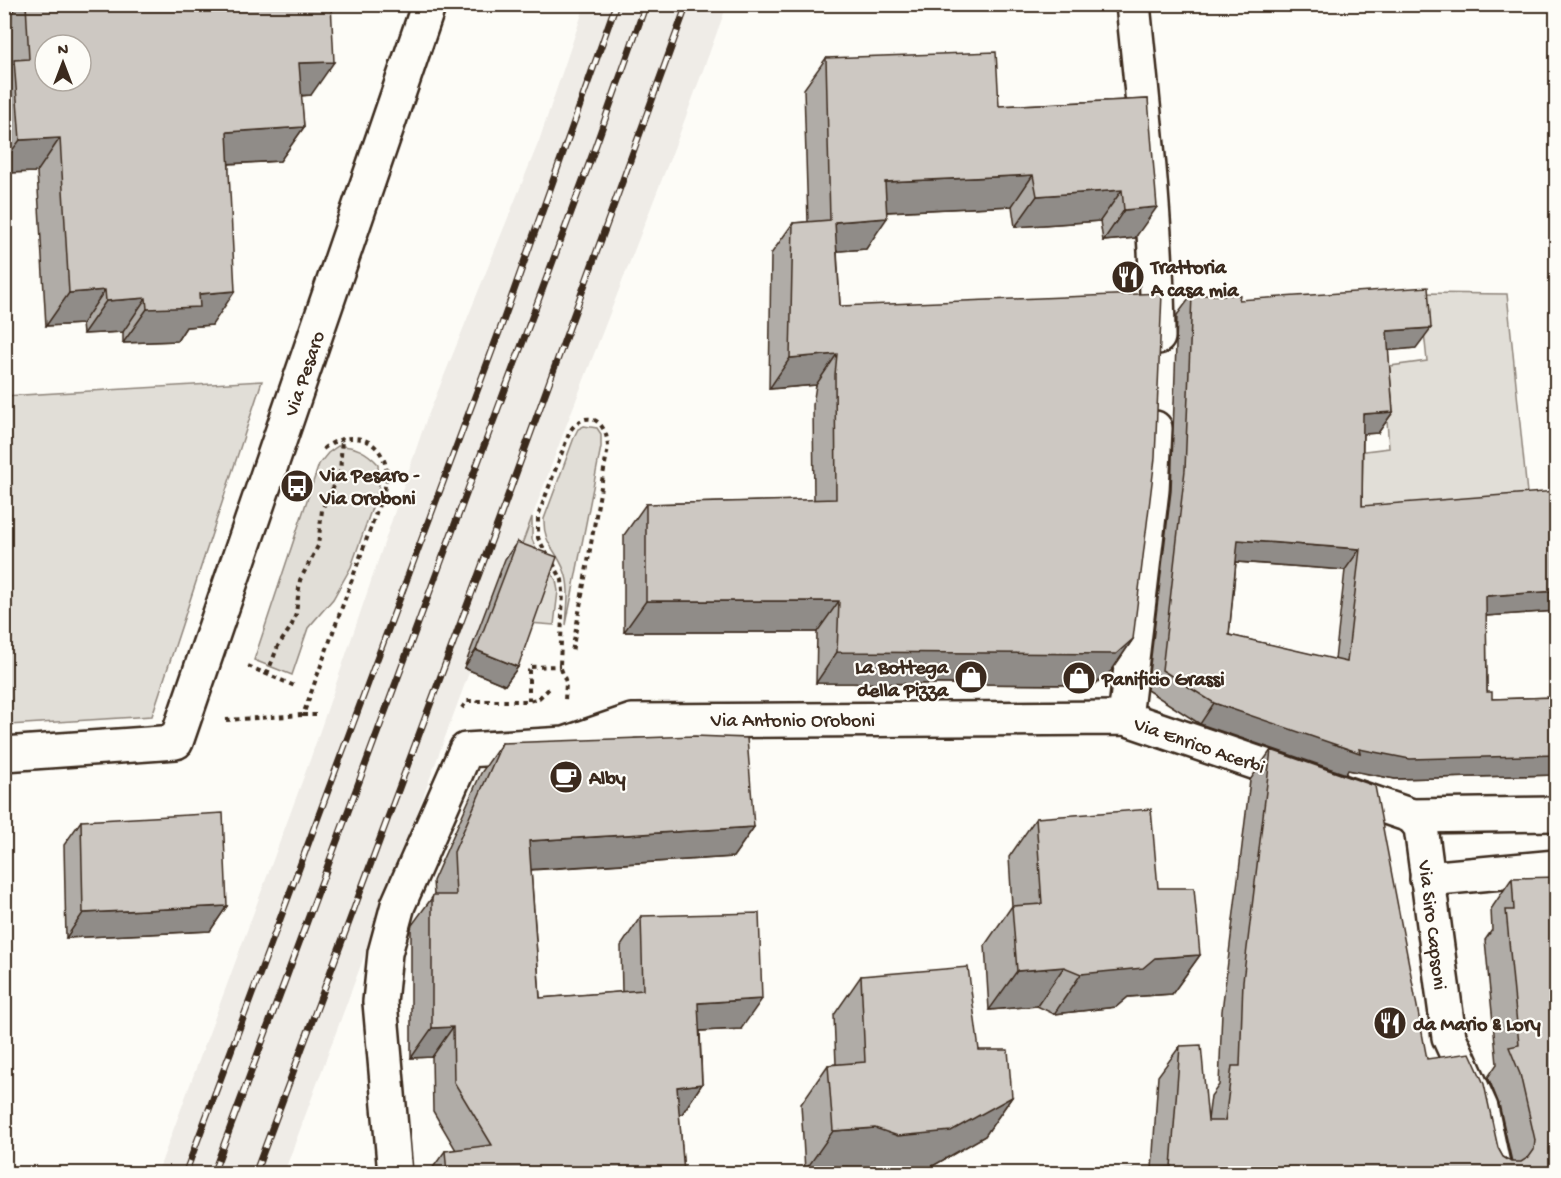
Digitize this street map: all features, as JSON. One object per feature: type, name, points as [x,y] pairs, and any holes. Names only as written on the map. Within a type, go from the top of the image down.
[{"type":"street","name":"Via Pesaro","points":[[4,754],[176,742],[429,4]]},
{"type":"street","points":[[1133,4],[1158,288],[1158,364]]},
{"type":"street","points":[[1125,718],[1152,490],[1156,398]]},
{"type":"street","name":"Via Antonio Oroboni","points":[[395,1173],[381,1002],[386,953],[398,905],[466,750],[565,744],[632,721],[1125,718]]},
{"type":"street","name":"Via Enrico Acerbi","points":[[1125,718],[1413,816],[1557,814]]},
{"type":"street","name":"Via Siro Capsoni","points":[[1413,816],[1421,827],[1449,1037],[1481,1108],[1495,1173]]},
{"type":"street","points":[[1427,879],[1557,867]]},
{"type":"path","points":[[565,744],[566,682],[560,666],[564,591],[562,580],[538,538],[538,516],[570,431],[575,423],[582,419],[591,419],[604,427],[608,447],[572,652]]},
{"type":"path","points":[[303,715],[386,483],[385,462],[377,449],[367,441],[355,437],[342,438],[332,442],[317,456]]},
{"type":"path","points":[[267,674],[278,646],[291,627],[296,614],[300,580],[318,546],[322,510],[340,476],[342,438]]},
{"type":"path","points":[[209,651],[297,687]]},
{"type":"path","points":[[529,701],[529,667],[560,666]]},
{"type":"path","points":[[461,709],[467,701],[529,701],[538,698],[552,686]]},
{"type":"path","points":[[224,720],[316,715]]},
{"type":"shaded area","points":[[585,5],[727,5],[515,563],[505,560],[464,668],[470,670],[284,1173],[157,1174],[310,760],[425,423],[539,141]]},
{"type":"shaded area","points":[[1420,293],[1507,294],[1529,513],[1358,525],[1357,452],[1389,448],[1383,367],[1427,361]]},
{"type":"shaded area","points":[[262,381],[152,716],[9,725],[4,666],[5,396]]},
{"type":"shaded area","points":[[584,426],[597,428],[601,434],[601,447],[566,625],[568,597],[566,577],[548,541],[544,519],[575,435],[578,429]]},
{"type":"shaded area","points":[[338,446],[360,450],[378,464],[379,488],[351,567],[333,599],[308,628],[292,675],[254,660],[319,464]]},
{"type":"shaded area","points":[[532,517],[532,539],[556,580],[558,591],[554,625],[529,623],[515,563]]},
{"type":"building","points":[[26,4],[331,4],[334,62],[299,63],[304,127],[227,132],[235,291],[199,294],[200,307],[147,309],[146,298],[106,301],[105,290],[69,293],[60,138],[20,140],[14,60],[29,59]]},
{"type":"building","points":[[996,52],[999,106],[1148,99],[1157,207],[1124,210],[1122,190],[1037,196],[1033,175],[885,182],[887,218],[835,222],[840,306],[1162,293],[1155,458],[1133,639],[1116,654],[837,652],[839,601],[646,601],[646,504],[836,499],[835,375],[837,354],[790,358],[793,223],[830,220],[826,58]]},
{"type":"building","points":[[1428,287],[1431,328],[1387,331],[1393,412],[1363,414],[1362,506],[1557,491],[1557,591],[1486,596],[1487,692],[1492,692],[1492,699],[1557,697],[1557,755],[1410,759],[1359,749],[1360,753],[1214,703],[1162,670],[1185,470],[1192,295],[1240,295],[1239,300]],"holes":[[[1238,540],[1360,549],[1347,662],[1229,635]]]},
{"type":"building","points":[[517,542],[557,557],[518,667],[476,650]]},
{"type":"building","points":[[695,736],[747,738],[754,827],[529,841],[540,998],[643,990],[641,916],[759,913],[762,999],[698,1003],[702,1084],[677,1087],[684,1173],[447,1173],[445,1151],[492,1145],[454,1082],[453,1027],[432,1028],[432,899],[433,895],[456,895],[454,852],[502,743]]},
{"type":"building","points":[[1271,750],[1375,786],[1427,1059],[1470,1053],[1484,1084],[1498,1148],[1503,1157],[1511,1162],[1521,1162],[1529,1157],[1534,1150],[1535,1140],[1520,1074],[1509,1047],[1519,1045],[1506,910],[1514,910],[1512,878],[1557,877],[1557,1173],[1091,1173],[1171,1167],[1180,1046],[1201,1045],[1208,1121],[1225,1121],[1232,1066],[1240,1066],[1243,981]]},
{"type":"building","points":[[1151,809],[1158,888],[1194,888],[1200,955],[1155,958],[1143,968],[1081,974],[1064,967],[1017,971],[1012,906],[1042,904],[1036,818]]},
{"type":"building","points":[[223,813],[227,906],[83,913],[81,821]]},
{"type":"building","points":[[968,967],[979,1050],[1008,1050],[1012,1097],[951,1131],[898,1136],[875,1128],[833,1131],[828,1065],[865,1062],[861,976]]},
{"type":"railway","points":[[185,1174],[502,324],[616,4]]},
{"type":"railway","points":[[213,1174],[592,156],[646,4]]},
{"type":"railway","points":[[255,1174],[499,520],[687,4]]},
{"type":"place","name":"Trattoria A casa mia","points":[[1128,277]]},
{"type":"place","name":"Via Pesaro - Via Oroboni","points":[[297,486]]},
{"type":"place","name":"La Bottega della Pizza","points":[[971,677]]},
{"type":"place","name":"Panificio Grassi","points":[[1079,678]]},
{"type":"place","name":"Alby","points":[[566,777]]},
{"type":"place","name":"da Mario & Lory","points":[[1390,1023]]}]
